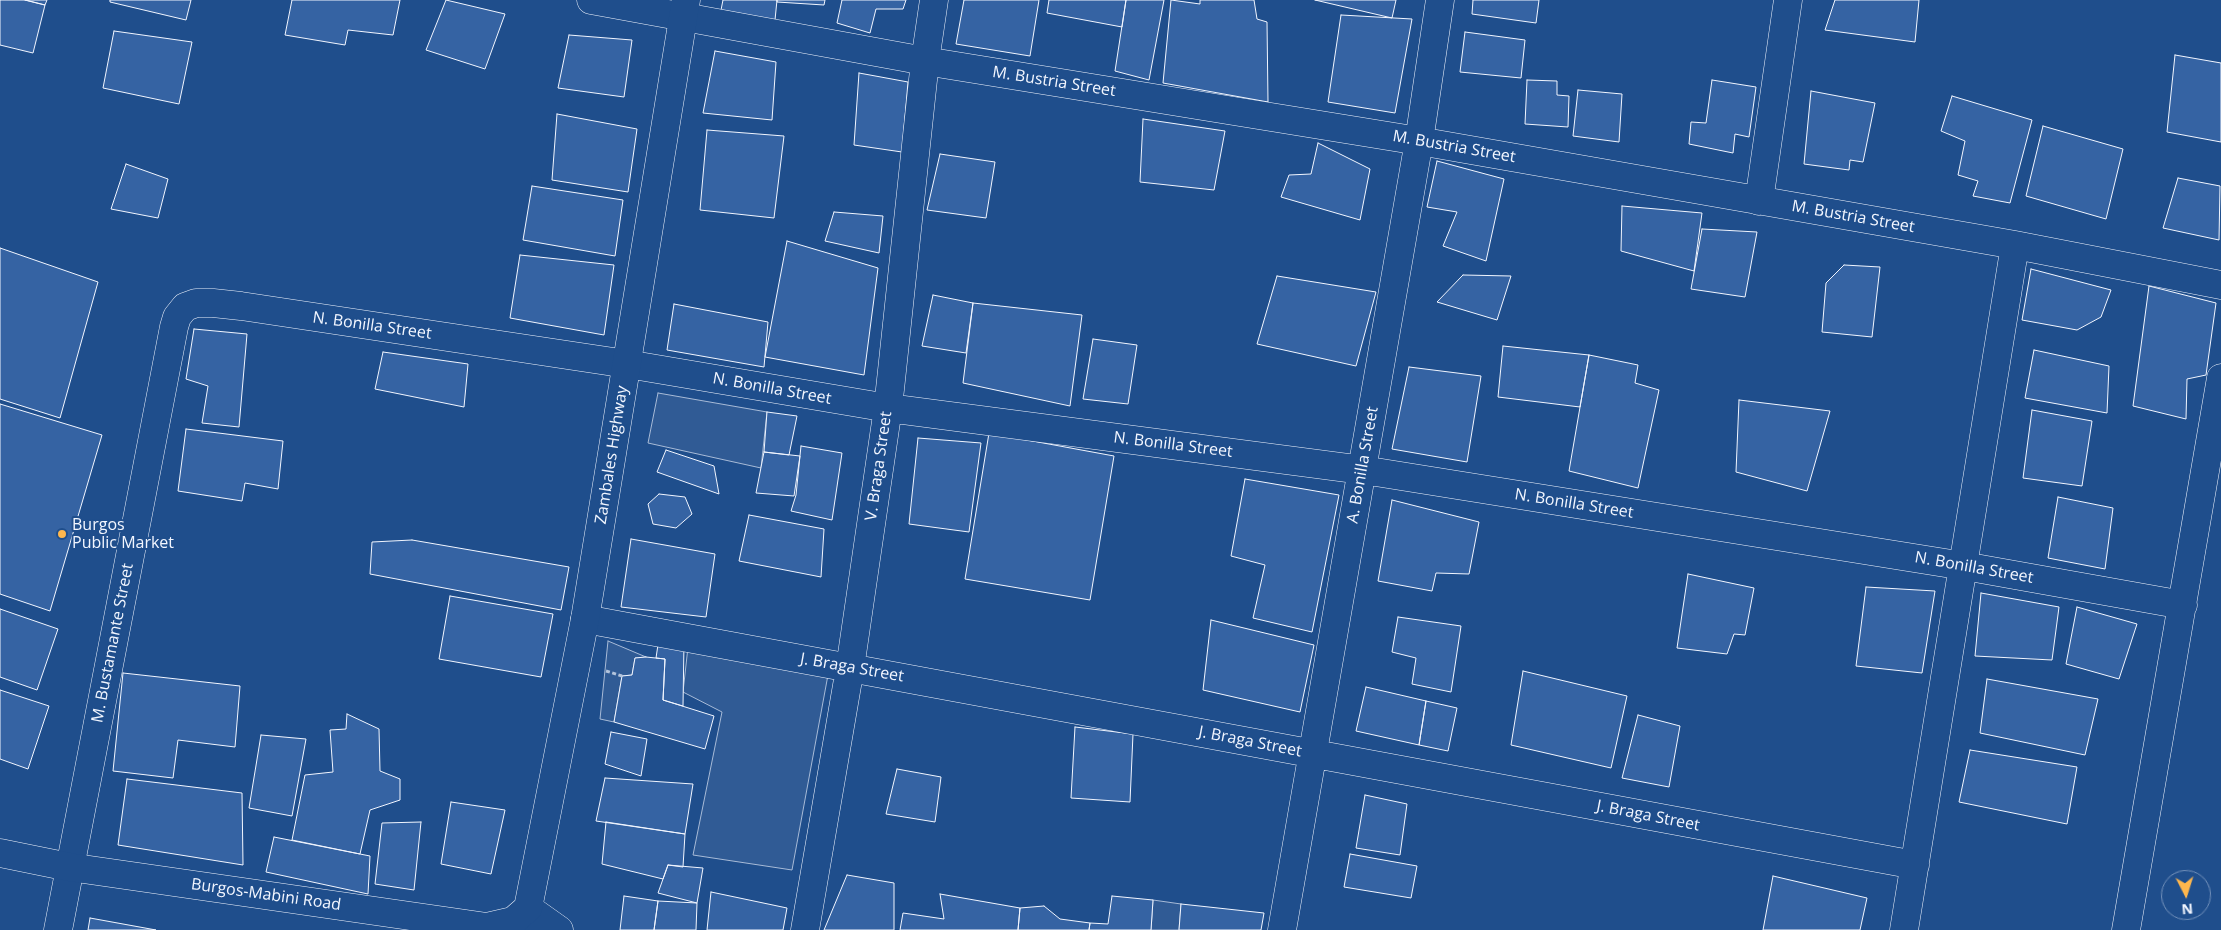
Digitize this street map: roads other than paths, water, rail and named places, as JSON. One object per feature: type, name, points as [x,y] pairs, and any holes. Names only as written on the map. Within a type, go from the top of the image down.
[{"type":"street","name":"M. Bustria Street","points":[[591,0],[686,9],[925,61],[1419,141],[2015,245],[2221,285]]},
{"type":"street","name":"V. Braga Street","points":[[805,930],[850,668],[888,408],[925,61],[934,0]]},
{"type":"street","name":"A. Bonilla Street","points":[[1282,930],[1419,141],[1440,0]]},
{"type":"street","points":[[1759,201],[1788,0]]},
{"type":"street","name":"Zambales Highway","points":[[526,919],[585,619],[686,9]]},
{"type":"street","points":[[1904,930],[2015,245]]},
{"type":"street","name":"N. Bonilla Street","points":[[174,327],[177,317],[185,308],[196,303],[213,303],[627,364],[888,408],[1363,470],[1964,566],[2183,605]]},
{"type":"street","name":"M. Bustamante Street","points":[[58,930],[174,327]]},
{"type":"street","points":[[2126,930],[2221,378]]},
{"type":"street","name":"J. Braga Street","points":[[585,619],[1915,866]]},
{"type":"street","name":"Burgos-Mabini Road","points":[[0,853],[70,867],[487,927],[526,919]]},
{"type":"street","points":[[526,919],[559,930]]},
{"type":"place","name":"Burgos Public Market","points":[[62,534]]}]
